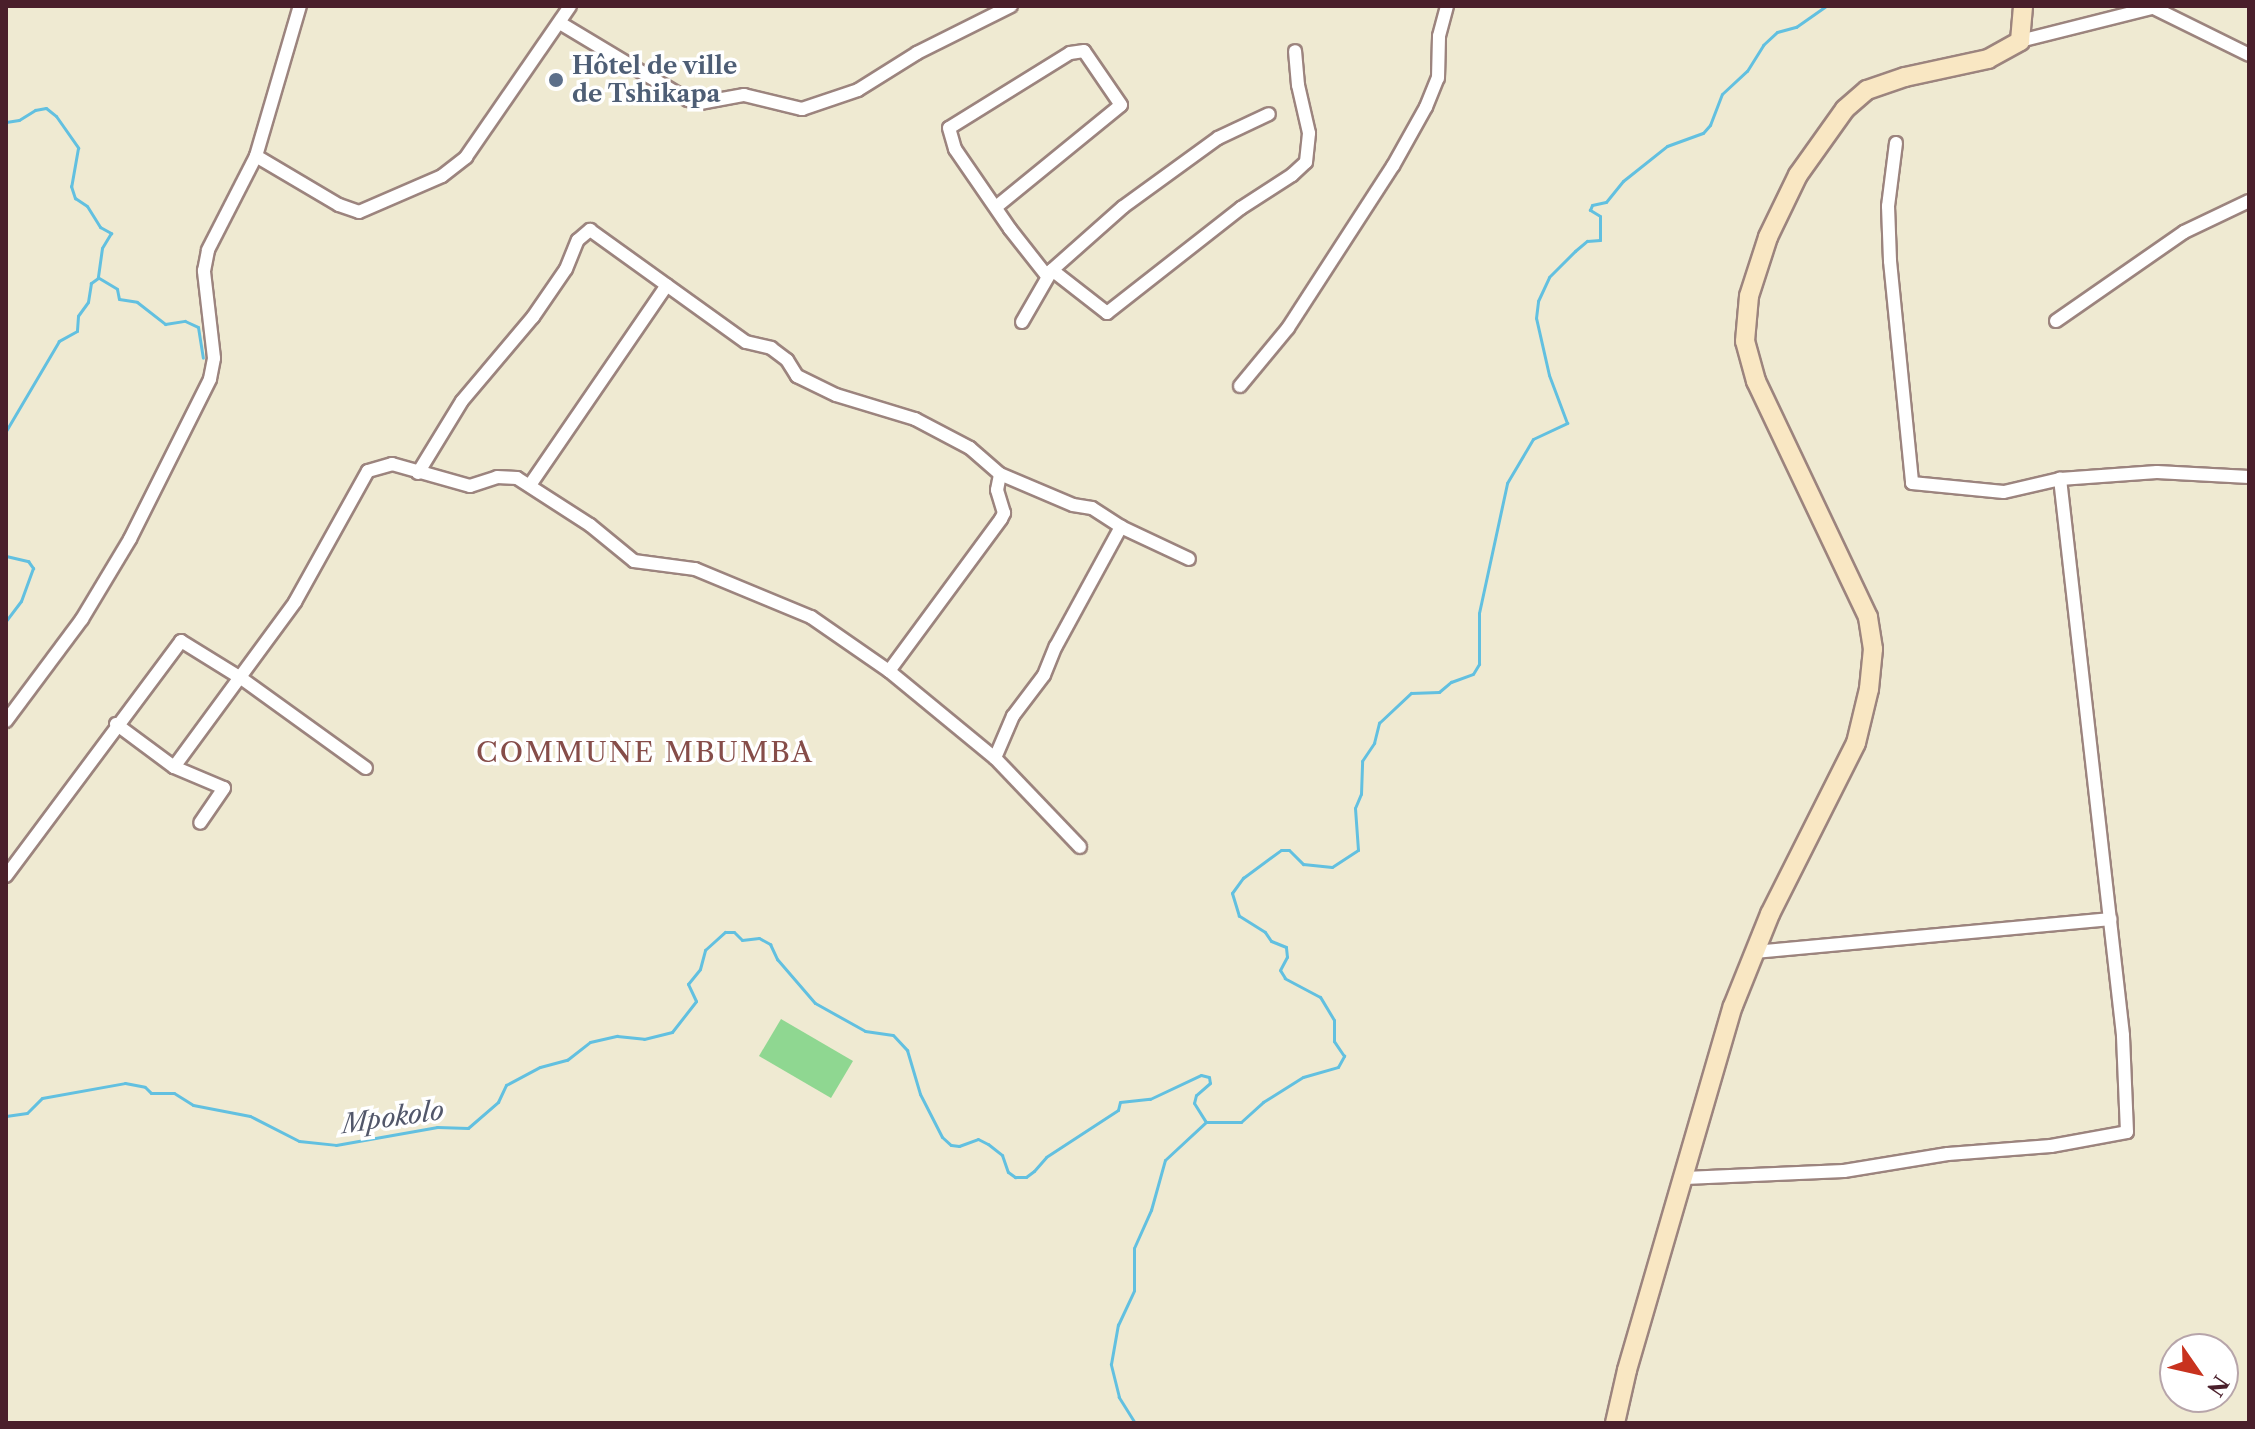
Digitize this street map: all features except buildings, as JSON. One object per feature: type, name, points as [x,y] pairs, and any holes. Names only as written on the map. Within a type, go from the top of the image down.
[{"type":"main road","points":[[1615,1423],[1627,1370],[1685,1178],[1699,1115],[1733,1006],[1795,862],[1856,743],[1869,689],[1873,649],[1868,617],[1756,381],[1745,341],[1749,296],[1768,237],[1798,175],[1845,109],[1867,90],[1905,77],[1988,59],[2020,41],[2023,6]]},
{"type":"street","points":[[6,721],[82,619],[130,539],[210,379],[214,358],[204,271],[208,250],[256,156],[300,6]]},
{"type":"street","points":[[256,156],[351,210],[367,210],[442,176],[466,157],[570,6]]},
{"type":"street","points":[[560,23],[688,100],[700,103],[744,95],[802,109],[858,90],[917,53],[1011,6]]},
{"type":"street","points":[[1240,386],[1288,328],[1393,166],[1426,107],[1438,78],[1439,36],[1447,6]]},
{"type":"street","points":[[2020,41],[2151,7],[2249,55]]},
{"type":"street","points":[[996,207],[1121,105],[1084,51],[1070,53],[949,128],[955,149],[996,207],[1049,273],[1107,313],[1241,208],[1292,175],[1306,162],[1309,133],[1298,85],[1295,51]]},
{"type":"street","points":[[1022,322],[1049,273],[1160,178],[1218,138],[1269,114]]},
{"type":"street","points":[[1896,143],[1888,206],[1908,477],[1920,486],[2004,492],[2060,479],[2157,472],[2249,477]]},
{"type":"street","points":[[2056,321],[2184,232],[2249,201]]},
{"type":"street","points":[[418,473],[462,401],[533,317],[566,269],[583,235],[590,230],[746,342],[771,348],[787,360],[797,376],[836,395],[915,419],[970,448],[1000,474],[1073,505],[1092,508],[1121,527],[1189,559]]},
{"type":"street","points":[[530,485],[667,285]]},
{"type":"street","points":[[174,767],[295,602],[368,471],[392,464],[470,486],[497,477],[517,478],[634,561],[695,569],[811,617],[889,671],[995,758],[1080,847]]},
{"type":"street","points":[[889,671],[1003,515],[997,497],[1000,474]]},
{"type":"street","points":[[1685,1178],[1844,1171],[1948,1154],[2051,1146],[2125,1134],[2129,1117],[2123,1035],[2060,479]]},
{"type":"street","points":[[995,758],[1013,716],[1044,675],[1056,646],[1121,527]]},
{"type":"street","points":[[6,876],[116,724],[181,641],[241,678],[366,768]]},
{"type":"street","points":[[116,724],[174,767],[224,788],[200,823]]},
{"type":"street","points":[[1755,952],[2110,919]]},
{"type":"green space","points":[[781,1019],[853,1061],[831,1098],[759,1056]]},
{"type":"waterway","points":[[1135,1423],[1119,1397],[1111,1364],[1118,1325],[1134,1290],[1134,1248],[1151,1210],[1165,1160],[1206,1122],[1241,1122],[1263,1102],[1303,1077],[1338,1067],[1344,1056],[1334,1041],[1334,1020],[1320,997],[1285,978],[1280,970],[1287,957],[1286,947],[1271,941],[1265,932],[1239,916],[1232,893],[1243,878],[1281,850],[1289,850],[1303,864],[1332,867],[1358,850],[1355,808],[1361,794],[1362,761],[1374,743],[1379,723],[1411,693],[1439,692],[1451,682],[1473,674],[1479,664],[1479,613],[1507,483],[1533,439],[1567,423],[1549,375],[1536,318],[1538,301],[1549,277],[1575,251],[1587,241],[1600,240],[1600,216],[1590,210],[1592,205],[1606,202],[1623,181],[1667,146],[1703,133],[1710,125],[1722,94],[1747,71],[1763,45],[1777,32],[1796,27],[1826,6]]},
{"type":"waterway","points":[[6,122],[19,120],[35,110],[46,108],[56,116],[78,148],[71,186],[75,198],[87,206],[100,227],[111,233],[102,248],[98,278],[91,283],[88,302],[78,316],[77,331],[59,341],[6,431]]},
{"type":"waterway","points":[[99,278],[117,289],[119,299],[137,302],[165,324],[185,321],[198,327],[203,358]]},
{"type":"waterway","points":[[6,556],[28,561],[33,568],[21,601],[6,621]]},
{"type":"waterway","name":"Mpokolo","points":[[6,1116],[27,1113],[42,1098],[125,1083],[145,1087],[151,1093],[174,1093],[193,1105],[250,1116],[299,1141],[336,1145],[437,1127],[468,1128],[498,1102],[506,1085],[540,1067],[567,1060],[590,1042],[617,1036],[644,1039],[672,1032],[696,1001],[688,984],[700,969],[705,950],[725,932],[734,932],[742,940],[759,938],[770,944],[777,959],[815,1003],[865,1031],[893,1035],[907,1050],[920,1094],[942,1137],[951,1145],[959,1146],[978,1139],[988,1144],[1002,1155],[1008,1172],[1015,1177],[1026,1177],[1046,1157],[1118,1110],[1120,1102],[1150,1099],[1201,1075],[1209,1077],[1210,1083],[1196,1095],[1194,1103],[1206,1122]]},
{"type":"place","name":"Hôtel de ville de Tshikapa","points":[[556,80]]},
{"type":"district","name":"COMMUNE MBUMBA","points":[[645,752]]}]
